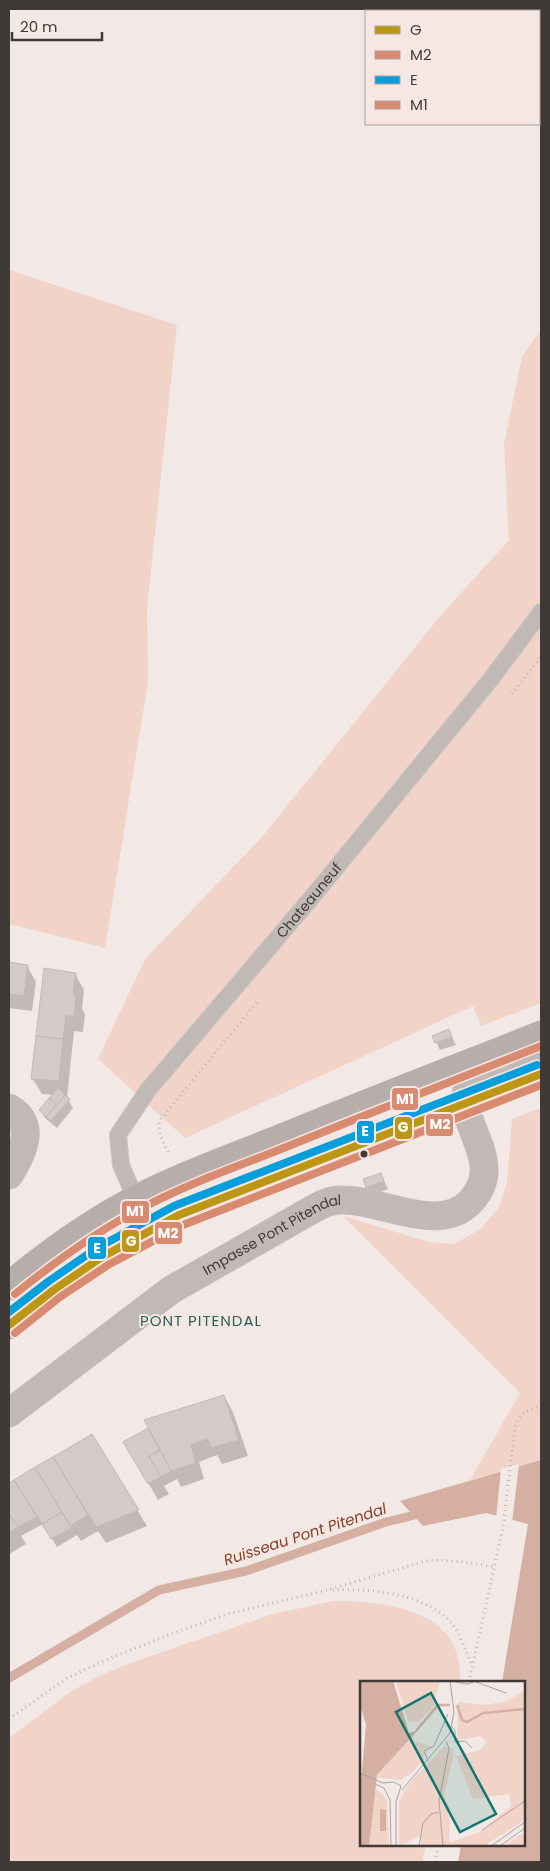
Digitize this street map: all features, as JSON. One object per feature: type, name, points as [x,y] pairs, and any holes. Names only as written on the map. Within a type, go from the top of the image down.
[{"type":"main road","points":[[9,1286],[79,1233],[136,1200],[329,1118],[541,1035]]},
{"type":"main road","points":[[9,1325],[78,1272],[127,1242],[175,1217],[541,1074]]},
{"type":"street","points":[[465,1104],[470,1088],[477,1077],[541,1051]]},
{"type":"street","name":"Impasse Pont Pitendal","points":[[9,1413],[171,1290],[322,1204],[347,1200],[435,1216],[450,1215],[464,1208],[478,1191],[484,1167],[482,1153],[465,1104]]},
{"type":"street","points":[[9,1108],[19,1116],[22,1122],[25,1129],[25,1142],[20,1157],[9,1175]]},
{"type":"lane","name":"Chateauneuf","points":[[136,1200],[121,1165],[118,1135],[148,1090],[356,844],[491,679],[541,612]]},
{"type":"path","points":[[510,696],[541,657]]},
{"type":"path","points":[[180,1180],[159,1130],[160,1120],[261,997]]},
{"type":"path","points":[[469,1681],[503,1527],[515,1427],[522,1414],[541,1405]]},
{"type":"path","points":[[9,1719],[67,1678],[108,1658],[228,1614],[327,1590],[426,1561],[443,1559],[495,1567]]},
{"type":"path","points":[[327,1590],[382,1591],[418,1601],[444,1616],[453,1624],[472,1666]]},
{"type":"path","points":[[435,1862],[438,1846]]},
{"type":"shaded area","points":[[9,270],[177,325],[147,608],[148,682],[105,948],[9,924]]},
{"type":"shaded area","points":[[541,330],[541,1003],[481,1026],[473,1006],[185,1138],[98,1059],[145,959],[262,837],[441,615],[509,540],[504,444],[522,356]]},
{"type":"shaded area","points":[[541,1108],[541,1460],[470,1480],[520,1393],[343,1216],[429,1242],[454,1244],[479,1230],[498,1209],[507,1183],[512,1119]]},
{"type":"shaded area","points":[[541,1460],[541,1862],[458,1862],[461,1846],[525,1846],[525,1681],[502,1681],[528,1524],[486,1513],[423,1526],[400,1501]]},
{"type":"shaded area","points":[[333,1601],[377,1604],[399,1608],[419,1615],[437,1625],[450,1639],[458,1658],[460,1681],[360,1681],[360,1846],[426,1846],[422,1862],[9,1862],[9,1738],[70,1692],[103,1674],[273,1614]]},
{"type":"pier","points":[[519,1464],[512,1523],[496,1519],[501,1469]]},
{"type":"building","points":[[9,962],[28,965],[24,996],[9,994]]},
{"type":"building","points":[[44,968],[76,973],[73,992],[76,997],[74,1016],[66,1016],[63,1039],[36,1036]]},
{"type":"building","points":[[449,1029],[452,1037],[435,1043],[432,1036]]},
{"type":"building","points":[[36,1036],[63,1039],[59,1081],[31,1079]]},
{"type":"building","points":[[58,1088],[65,1095],[56,1105],[49,1098]]},
{"type":"building","points":[[65,1095],[70,1099],[51,1121],[46,1117]]},
{"type":"building","points":[[49,1098],[56,1105],[46,1117],[39,1110]]},
{"type":"building","points":[[381,1173],[384,1181],[366,1188],[363,1179]]},
{"type":"building","points":[[224,1395],[239,1440],[211,1448],[208,1439],[191,1445],[196,1463],[171,1471],[144,1420]]},
{"type":"building","points":[[148,1428],[160,1450],[149,1457],[161,1477],[148,1484],[123,1442]]},
{"type":"building","points":[[92,1434],[139,1510],[96,1527],[53,1457]]},
{"type":"building","points":[[160,1450],[171,1471],[161,1477],[149,1457]]},
{"type":"building","points":[[53,1457],[88,1515],[70,1526],[35,1467]]},
{"type":"building","points":[[35,1467],[62,1512],[42,1524],[14,1480]]},
{"type":"building","points":[[14,1480],[37,1517],[18,1527],[9,1514],[9,1483]]},
{"type":"building","points":[[62,1512],[72,1528],[51,1539],[42,1524]]},
{"type":"building","points":[[9,1514],[18,1527],[9,1533]]},
{"type":"waterway","name":"Ruisseau Pont Pitendal","points":[[9,1678],[159,1590],[246,1571],[386,1522],[423,1513]]},
{"type":"transit line","name":"M1","points":[[15,1294],[94,1236],[162,1198],[217,1174],[541,1046]]},
{"type":"transit line","name":"E","points":[[9,1312],[49,1281],[97,1248],[174,1206],[537,1065]]},
{"type":"transit line","name":"G","points":[[9,1325],[55,1289],[102,1257],[179,1215],[541,1074]]},
{"type":"transit line","name":"M2","points":[[15,1333],[60,1297],[108,1265],[183,1225],[541,1085]]},
{"type":"district","name":"PONT PITENDAL","points":[[201,1320]]}]
